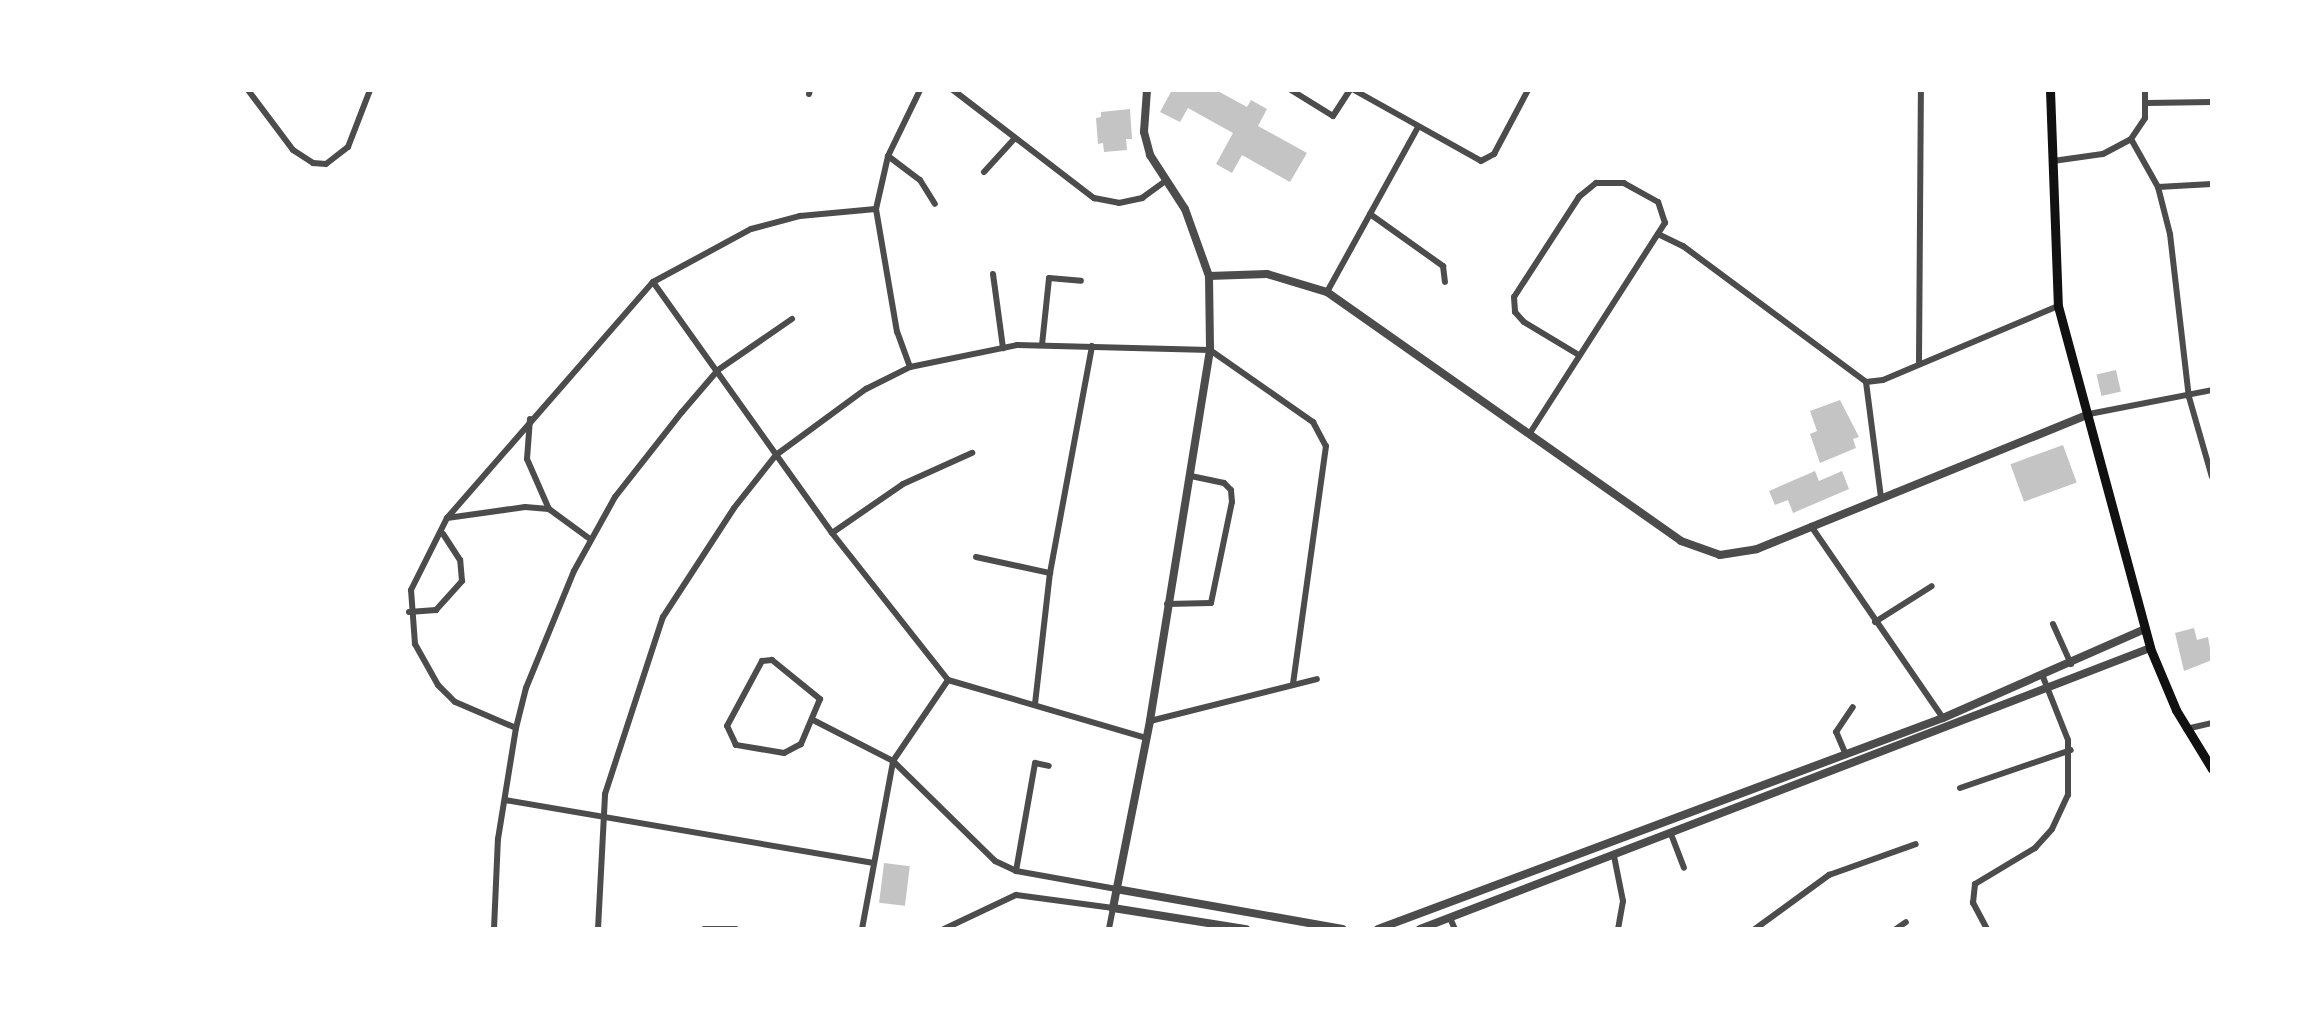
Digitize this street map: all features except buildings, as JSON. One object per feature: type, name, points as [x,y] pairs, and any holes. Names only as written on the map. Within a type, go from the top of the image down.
[{"type":"main road","points":[[2050,90],[2049,161],[2058,306],[2150,648],[2186,729],[2212,769]]},
{"type":"street","points":[[248,90],[293,150],[313,163],[326,164],[348,147],[370,90]]},
{"type":"street","points":[[910,367],[894,318],[876,209],[888,156],[920,90]]},
{"type":"street","points":[[953,90],[1094,198],[1119,203],[1142,198],[1164,182]]},
{"type":"street","points":[[1109,929],[1150,721],[1210,350],[1209,276],[1197,237],[1164,182],[1144,132],[1147,90]]},
{"type":"street","points":[[1291,90],[1333,116],[1352,90],[1471,158],[1485,160],[1528,90]]},
{"type":"street","points":[[1919,362],[1921,90]]},
{"type":"street","points":[[2049,161],[2103,154],[2131,139],[2145,118],[2145,90]]},
{"type":"street","points":[[2147,103],[2212,102]]},
{"type":"street","points":[[1327,292],[1418,127]]},
{"type":"street","points":[[984,172],[1015,138]]},
{"type":"street","points":[[2131,139],[2158,187],[2170,234],[2189,397],[2212,477]]},
{"type":"street","points":[[888,156],[920,180],[935,204]]},
{"type":"street","points":[[1530,433],[1665,223],[1658,202],[1611,180],[1587,190],[1566,215],[1513,304],[1524,322],[1579,355]]},
{"type":"street","points":[[2158,187],[2212,184]]},
{"type":"street","points":[[516,728],[455,702],[438,685],[415,644],[409,612],[419,571],[443,534],[447,518],[530,419],[653,282],[751,229],[800,216],[876,209]]},
{"type":"street","points":[[1370,214],[1443,266],[1445,282]]},
{"type":"street","points":[[1658,234],[1683,246],[1866,382],[1881,497]]},
{"type":"street","points":[[993,274],[1003,348]]},
{"type":"street","points":[[1209,276],[1267,274],[1327,292],[1702,551],[1748,552],[2089,414],[2189,397],[2212,390]]},
{"type":"street","points":[[1042,345],[1049,278],[1081,281]]},
{"type":"street","points":[[653,282],[832,533],[948,680],[1146,738]]},
{"type":"street","points":[[1866,382],[2058,306]]},
{"type":"street","points":[[494,929],[498,839],[516,728],[526,688],[590,539],[615,497],[718,370],[792,319]]},
{"type":"street","points":[[598,929],[605,794],[663,617],[692,568],[776,455],[866,389],[910,367],[1003,348],[1042,345],[1210,350],[1313,422],[1326,446],[1293,685]]},
{"type":"street","points":[[1035,704],[1050,573],[1092,346]]},
{"type":"street","points":[[530,419],[527,459],[549,509],[590,539]]},
{"type":"street","points":[[832,533],[903,484],[972,453]]},
{"type":"street","points":[[1167,604],[1211,603],[1232,502],[1231,490],[1224,483],[1190,476]]},
{"type":"street","points":[[447,518],[525,507],[549,509]]},
{"type":"street","points":[[1811,526],[1948,728]]},
{"type":"street","points":[[409,612],[436,610],[462,581],[460,560],[443,534]]},
{"type":"street","points":[[976,557],[1050,573]]},
{"type":"street","points":[[1875,622],[1932,586]]},
{"type":"street","points":[[2053,624],[2071,664]]},
{"type":"street","points":[[1378,929],[1943,718],[2043,677],[2145,629]]},
{"type":"street","points":[[1420,929],[2048,690],[2150,648]]},
{"type":"street","points":[[772,660],[815,690],[820,699],[815,721],[796,750],[784,753],[736,745],[727,726],[762,661],[772,660]]},
{"type":"street","points":[[1987,929],[1973,903],[1973,888],[1979,880],[2025,856],[2052,829],[2068,795],[2071,750],[2043,677]]},
{"type":"street","points":[[1150,721],[1317,679]]},
{"type":"street","points":[[862,929],[893,761],[948,680]]},
{"type":"street","points":[[1846,755],[1836,732],[1853,707]]},
{"type":"street","points":[[815,721],[893,761],[995,861],[1016,871],[1343,929]]},
{"type":"street","points":[[2186,729],[2212,723]]},
{"type":"street","points":[[1960,788],[2071,750]]},
{"type":"street","points":[[1826,762],[1830,773]]},
{"type":"street","points":[[1016,871],[1035,763],[1049,766]]},
{"type":"street","points":[[505,800],[602,821],[874,863]]},
{"type":"street","points":[[1671,834],[1684,868]]},
{"type":"street","points":[[1609,843],[1623,901],[1618,929]]},
{"type":"street","points":[[1755,929],[1829,875],[1916,844]]},
{"type":"street","points":[[1528,873],[1533,887]]},
{"type":"street","points":[[944,929],[1016,895],[1246,929]]},
{"type":"street","points":[[1445,906],[1455,929]]},
{"type":"street","points":[[1896,929],[1906,922]]},
{"type":"street","points":[[704,929],[736,929]]}]
